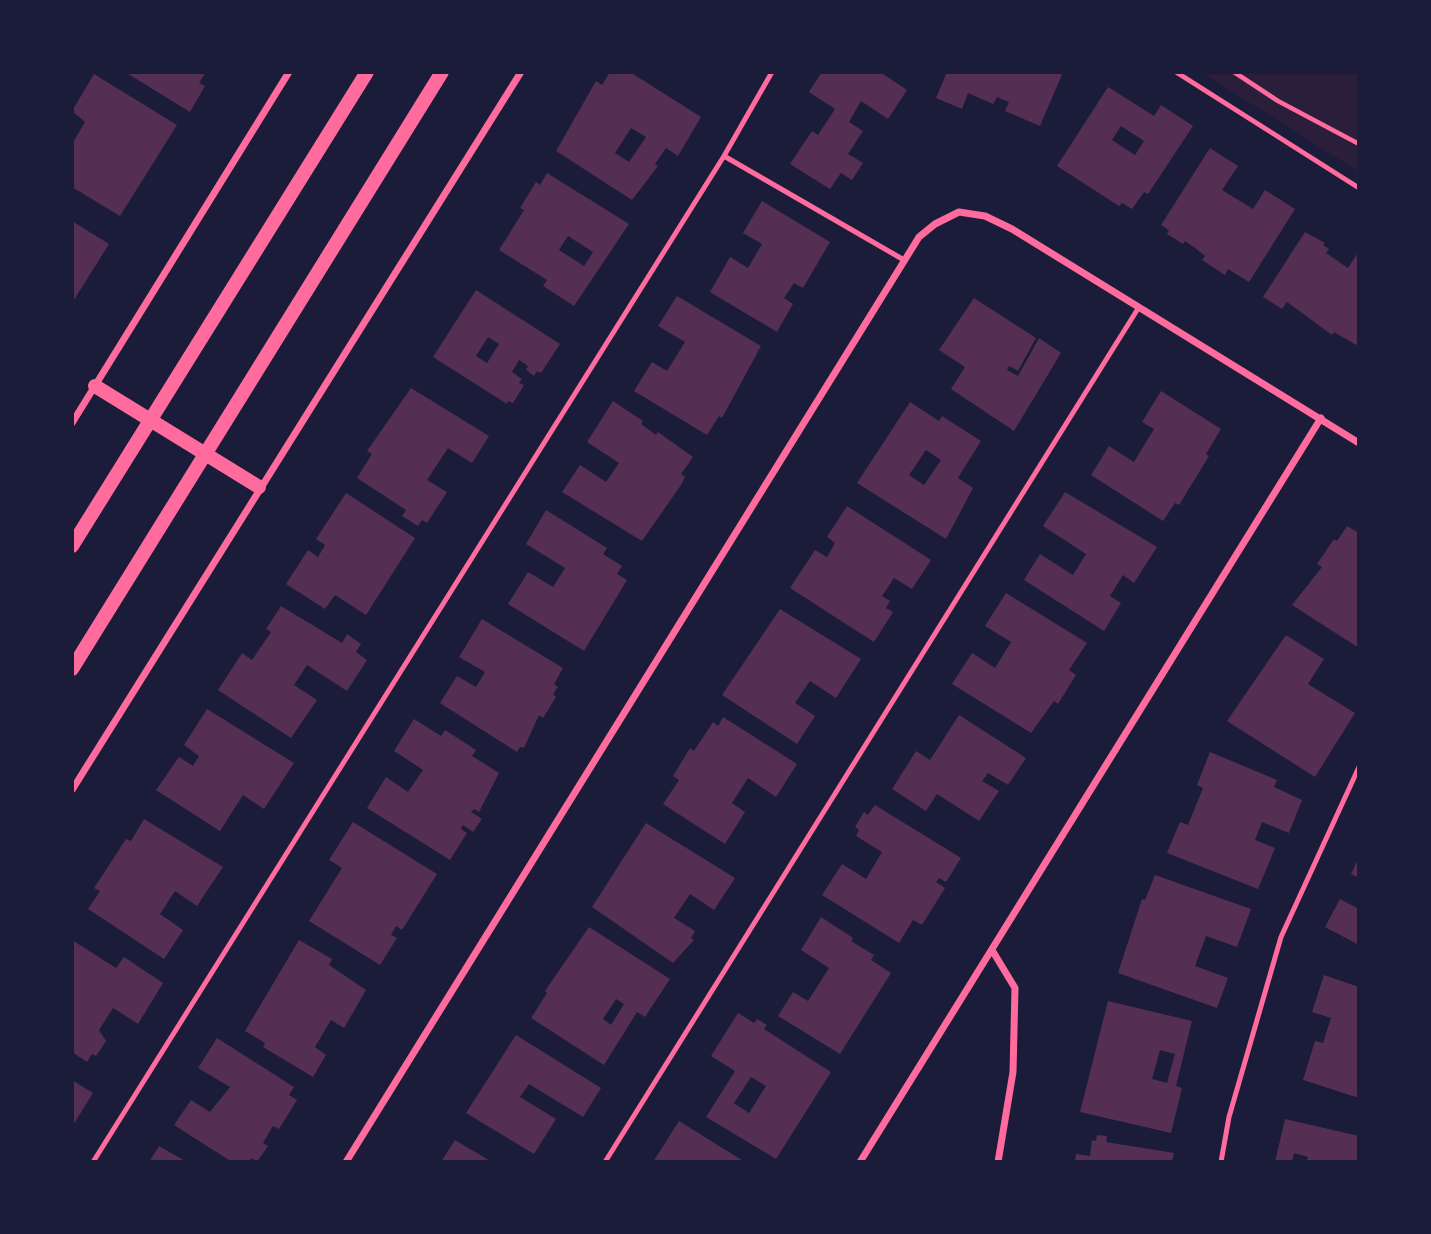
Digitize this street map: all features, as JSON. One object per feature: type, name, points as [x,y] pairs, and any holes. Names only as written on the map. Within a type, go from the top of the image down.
[{"type":"main road","points":[[72,546],[366,72]]},
{"type":"main road","points":[[72,668],[442,72]]},
{"type":"main road","points":[[95,386],[259,487]]},
{"type":"street","points":[[72,423],[289,72]]},
{"type":"street","points":[[72,790],[259,487],[521,72]]},
{"type":"street","points":[[346,1162],[919,237],[959,212],[985,216],[1012,229],[1359,443]]},
{"type":"street","points":[[860,1162],[1321,418]]},
{"type":"street","points":[[992,950],[1015,988],[1013,1072],[998,1162]]},
{"type":"lane","points":[[93,1162],[724,156],[772,72]]},
{"type":"lane","points":[[1176,72],[1359,188]]},
{"type":"lane","points":[[724,156],[904,261]]},
{"type":"lane","points":[[605,1162],[1139,307]]},
{"type":"lane","points":[[1221,1162],[1229,1117],[1281,937],[1359,767]]},
{"type":"path","points":[[1234,72],[1278,101],[1359,144]]},
{"type":"shaded area","points":[[1201,72],[1359,72],[1359,172]]},
{"type":"building","points":[[125,72],[206,72],[199,83],[205,86],[190,112]]},
{"type":"building","points":[[610,72],[630,72],[701,117],[678,156],[666,148],[655,164],[658,166],[632,200],[556,151],[596,81],[602,85]],"holes":[[[631,128],[646,137],[629,162],[615,153]]]},
{"type":"building","points":[[822,72],[880,72],[907,90],[888,119],[861,101],[849,122],[863,131],[848,154],[863,163],[852,180],[841,173],[830,189],[790,164],[812,131],[818,135],[835,109],[809,92]]},
{"type":"building","points":[[947,72],[1063,72],[1040,126],[1005,111],[1009,102],[997,97],[993,104],[968,93],[962,109],[936,98]]},
{"type":"building","points":[[94,74],[177,125],[120,216],[72,187],[72,144],[85,122],[72,111]]},
{"type":"building","points":[[1108,87],[1154,116],[1161,105],[1193,126],[1148,194],[1144,192],[1132,209],[1122,203],[1119,206],[1057,166]],"holes":[[[1121,126],[1144,141],[1135,155],[1112,140]]]},
{"type":"building","points":[[1210,148],[1238,166],[1222,190],[1253,209],[1265,190],[1295,209],[1249,282],[1228,269],[1225,275],[1202,260],[1205,256],[1195,248],[1167,234],[1169,230],[1161,225]]},
{"type":"building","points":[[547,173],[629,224],[574,306],[543,286],[547,280],[499,250],[524,210],[520,208],[536,182],[540,185]],"holes":[[[568,236],[593,252],[584,266],[559,250]]]},
{"type":"building","points":[[762,201],[830,242],[803,288],[794,283],[784,298],[793,304],[777,332],[710,292],[730,257],[748,268],[762,244],[743,233]]},
{"type":"building","points":[[72,221],[109,244],[72,303]]},
{"type":"building","points":[[1305,232],[1325,243],[1323,245],[1329,249],[1326,253],[1348,268],[1359,251],[1359,340],[1356,345],[1334,332],[1332,335],[1287,302],[1282,309],[1263,297]]},
{"type":"building","points":[[476,290],[560,344],[541,373],[537,371],[534,376],[526,370],[528,366],[519,360],[512,372],[522,379],[519,383],[524,385],[513,403],[508,401],[507,404],[433,357]],"holes":[[[488,337],[499,344],[487,363],[476,356]]]},
{"type":"building","points":[[677,296],[761,346],[722,418],[719,416],[707,435],[634,391],[652,362],[667,371],[685,342],[658,326]]},
{"type":"building","points":[[974,298],[1036,338],[1018,371],[1009,366],[1007,370],[1018,376],[1039,338],[1061,353],[1014,431],[951,389],[965,367],[939,350]]},
{"type":"building","points":[[411,388],[489,436],[472,463],[448,448],[427,480],[447,492],[427,523],[422,520],[418,526],[402,516],[406,510],[357,478],[372,454],[367,451]]},
{"type":"building","points":[[1161,391],[1221,429],[1206,454],[1209,456],[1179,505],[1175,503],[1163,521],[1091,475],[1109,446],[1134,462],[1154,429],[1142,422]]},
{"type":"building","points":[[613,401],[643,421],[641,424],[656,435],[658,432],[693,457],[681,474],[685,477],[681,485],[642,541],[562,492],[580,465],[606,482],[619,463],[587,442]]},
{"type":"building","points":[[910,402],[939,421],[942,416],[981,441],[958,478],[973,488],[946,539],[857,483]],"holes":[[[926,450],[941,460],[924,485],[909,475]]]},
{"type":"building","points":[[1065,492],[1157,547],[1134,583],[1123,575],[1110,596],[1121,603],[1104,631],[1024,580],[1040,554],[1073,575],[1086,554],[1043,526]]},
{"type":"building","points":[[346,493],[415,538],[366,615],[335,595],[325,609],[286,584],[308,550],[318,557],[325,545],[316,539]]},
{"type":"building","points":[[847,506],[931,560],[912,589],[894,578],[882,596],[890,601],[886,608],[893,612],[874,642],[790,588],[815,550],[827,557],[835,543],[827,537]]},
{"type":"building","points":[[546,510],[607,548],[603,554],[622,566],[617,574],[627,580],[584,651],[508,604],[528,572],[553,587],[565,568],[526,544]]},
{"type":"building","points":[[1347,526],[1359,533],[1359,648],[1292,605],[1322,567],[1317,564],[1334,539],[1337,541]]},
{"type":"building","points":[[1006,593],[1087,643],[1069,670],[1076,675],[1058,704],[1054,701],[1031,733],[952,684],[972,653],[995,668],[1011,642],[985,626]]},
{"type":"building","points":[[281,606],[342,643],[347,634],[361,644],[356,652],[367,660],[347,691],[307,665],[294,685],[317,700],[291,738],[218,690],[242,653],[252,660],[271,632],[266,629]]},
{"type":"building","points":[[780,609],[861,659],[836,698],[810,681],[795,703],[815,716],[797,744],[722,695]]},
{"type":"building","points":[[482,619],[563,668],[554,684],[558,687],[553,694],[556,697],[543,718],[539,715],[524,748],[520,747],[517,752],[440,703],[457,676],[476,687],[485,672],[459,657]]},
{"type":"building","points":[[1286,635],[1324,659],[1308,684],[1355,713],[1315,777],[1227,721]]},
{"type":"building","points":[[207,709],[294,763],[264,809],[243,795],[220,831],[156,790],[179,757],[193,766],[199,756],[184,745]]},
{"type":"building","points":[[959,715],[1026,758],[1008,785],[988,773],[982,781],[999,791],[979,821],[937,794],[926,811],[892,789],[916,751],[930,760]]},
{"type":"building","points":[[723,717],[797,764],[776,797],[748,778],[732,803],[745,812],[725,844],[663,804],[679,780],[673,776],[690,748],[694,751],[713,722],[718,726]]},
{"type":"building","points":[[414,719],[441,736],[445,730],[476,750],[472,756],[499,773],[479,812],[474,809],[471,812],[482,819],[473,832],[463,825],[461,829],[467,833],[450,860],[367,808],[386,777],[408,792],[423,770],[394,751]]},
{"type":"building","points":[[1210,752],[1277,780],[1274,787],[1302,800],[1289,833],[1262,822],[1255,840],[1275,848],[1258,889],[1167,853],[1180,822],[1188,825],[1203,788],[1197,785]]},
{"type":"building","points":[[875,805],[961,858],[946,882],[939,878],[936,882],[945,888],[922,925],[913,920],[899,943],[822,895],[842,864],[866,879],[882,852],[856,836],[859,830],[855,827],[864,812],[868,815]]},
{"type":"building","points":[[144,819],[223,867],[197,906],[175,891],[160,914],[183,930],[164,959],[88,909],[100,891],[94,888],[126,839],[131,841]]},
{"type":"building","points":[[353,822],[437,874],[402,930],[396,926],[391,935],[397,938],[380,965],[309,921],[342,868],[329,860]]},
{"type":"building","points":[[646,823],[735,878],[714,910],[690,894],[674,918],[695,931],[691,938],[694,940],[673,963],[592,907]]},
{"type":"building","points":[[1359,857],[1359,878],[1351,874]]},
{"type":"building","points":[[1155,875],[1251,909],[1237,947],[1206,936],[1195,966],[1228,978],[1217,1008],[1118,973],[1142,899],[1145,900]]},
{"type":"building","points":[[1340,899],[1359,909],[1359,945],[1325,927]]},
{"type":"building","points":[[821,917],[853,938],[851,941],[874,955],[871,960],[891,973],[840,1054],[778,1016],[793,992],[808,1001],[829,968],[801,950]]},
{"type":"building","points":[[589,927],[670,979],[645,1017],[637,1012],[604,1065],[531,1018],[547,993],[545,991]],"holes":[[[616,999],[624,1004],[611,1025],[603,1019]]]},
{"type":"building","points":[[72,940],[116,968],[124,957],[163,983],[138,1024],[113,1008],[99,1030],[106,1041],[96,1056],[92,1054],[87,1062],[72,1052]]},
{"type":"building","points":[[299,940],[332,959],[329,965],[366,990],[344,1028],[331,1020],[315,1047],[326,1055],[313,1077],[263,1047],[265,1043],[245,1031]]},
{"type":"building","points":[[1324,975],[1359,987],[1359,1098],[1303,1080],[1315,1041],[1323,1043],[1331,1018],[1312,1012]]},
{"type":"building","points":[[1108,1001],[1192,1021],[1176,1086],[1182,1088],[1171,1133],[1080,1112]],"holes":[[[1160,1050],[1175,1054],[1167,1083],[1152,1079]]]},
{"type":"building","points":[[738,1013],[754,1023],[757,1019],[767,1025],[764,1029],[831,1072],[776,1159],[706,1117],[735,1071],[711,1056]],"holes":[[[751,1077],[766,1086],[749,1113],[734,1103]]]},
{"type":"building","points":[[516,1035],[601,1088],[583,1117],[529,1084],[520,1097],[556,1119],[534,1154],[466,1113]]},
{"type":"building","points":[[217,1038],[294,1087],[289,1095],[297,1100],[279,1129],[273,1126],[263,1143],[268,1146],[257,1162],[252,1158],[249,1162],[232,1162],[174,1125],[191,1100],[210,1112],[230,1087],[198,1068]]},
{"type":"building","points":[[72,1080],[93,1093],[72,1127]]},
{"type":"building","points":[[1285,1119],[1359,1136],[1359,1162],[1306,1162],[1308,1157],[1294,1153],[1292,1162],[1275,1162]]},
{"type":"building","points":[[679,1121],[745,1162],[653,1162]]},
{"type":"building","points":[[1097,1135],[1107,1136],[1106,1142],[1174,1153],[1172,1162],[1075,1162],[1076,1154],[1090,1156],[1092,1140],[1096,1141]]},
{"type":"building","points":[[455,1140],[492,1162],[441,1162]]},
{"type":"building","points":[[159,1146],[187,1162],[149,1162]]}]
